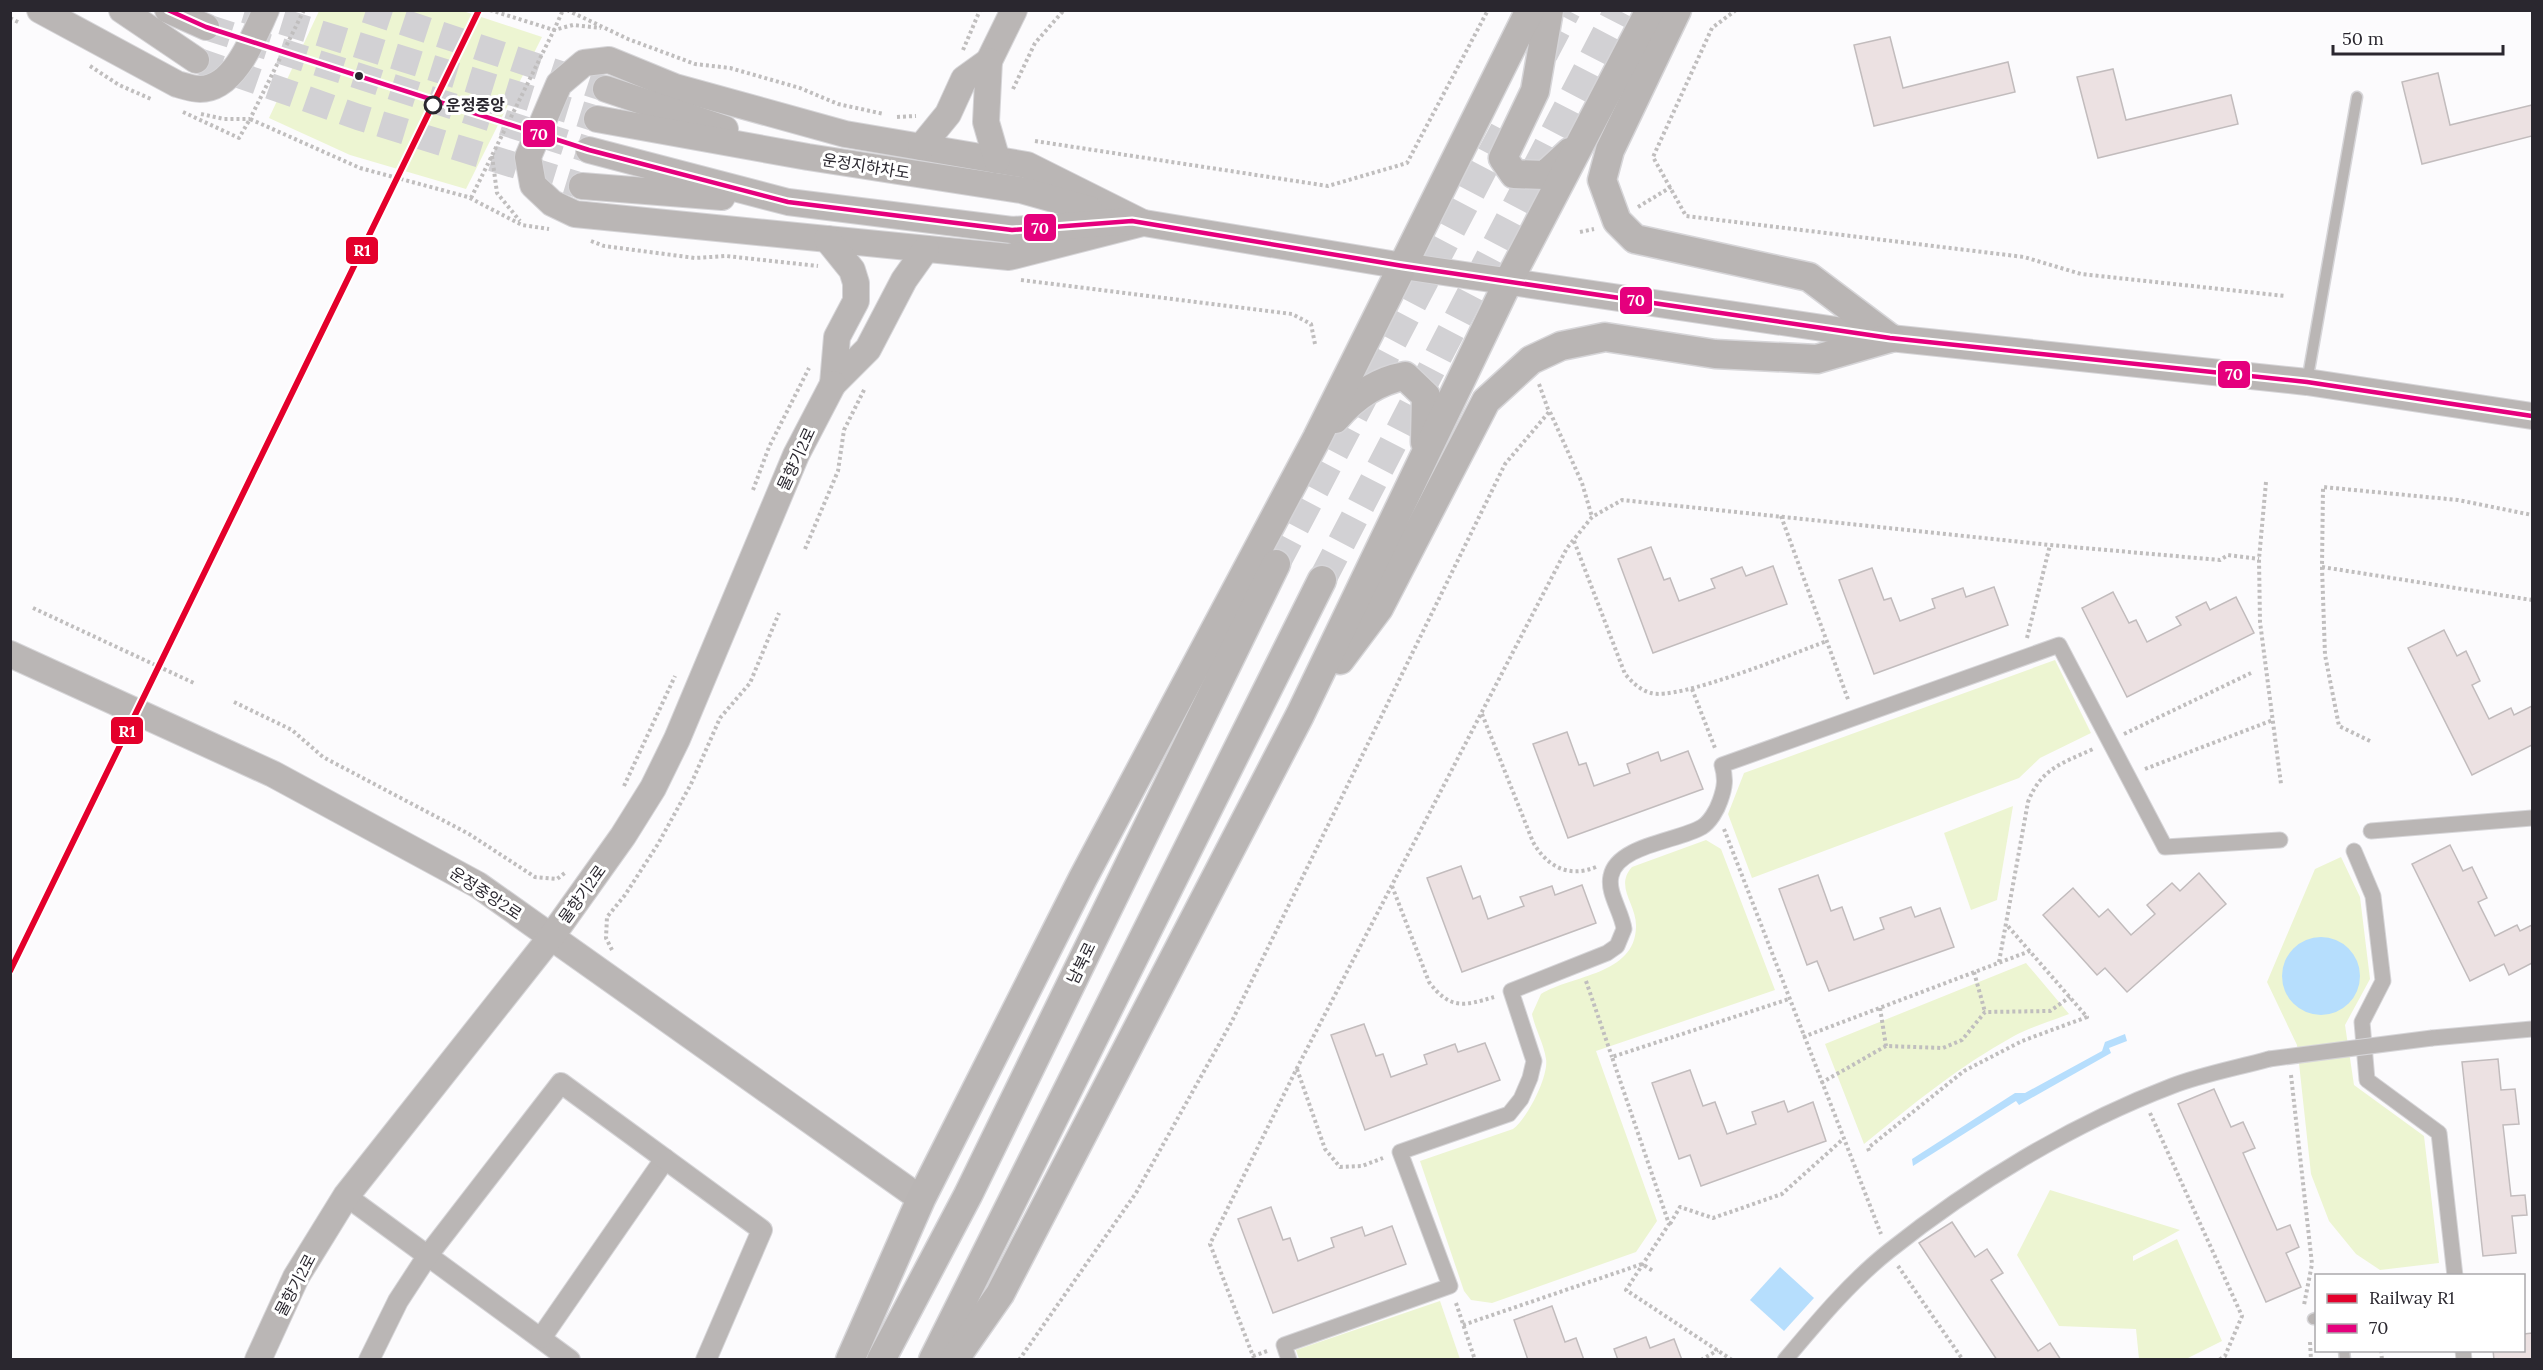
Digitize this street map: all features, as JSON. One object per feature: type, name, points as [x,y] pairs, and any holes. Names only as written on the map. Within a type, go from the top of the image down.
[{"type":"main road","points":[[850,1359],[921,1199],[1083,878],[1317,438],[1530,10]]},
{"type":"main road","points":[[1549,10],[1535,91],[1503,158],[1514,174],[1545,175],[1581,142]]},
{"type":"main road","points":[[954,1359],[1000,1294],[1300,715],[1508,282],[1650,10]]},
{"type":"main road","points":[[1677,10],[1607,160],[1602,180],[1617,221],[1635,239],[1809,276],[1890,338]]},
{"type":"main road","points":[[1300,715],[1379,608],[1486,401],[1531,360],[1561,346],[1605,337],[1715,354],[1817,359],[1890,338]]},
{"type":"main road","points":[[1317,438],[1350,402],[1383,380],[1405,376],[1426,396],[1428,408],[1424,457]]},
{"type":"main road","name":"남북로","points":[[881,1359],[968,1195],[1276,564]]},
{"type":"main road","points":[[933,1359],[1322,580]]},
{"type":"street","points":[[40,10],[177,84],[202,90],[222,80],[240,66],[266,10]]},
{"type":"street","points":[[122,10],[196,60]]},
{"type":"street","points":[[168,10],[206,27]]},
{"type":"street","points":[[997,160],[986,122],[989,61],[1014,10]]},
{"type":"street","points":[[609,60],[675,87],[845,134],[1026,165],[1138,222],[1009,257],[575,214],[552,203],[533,184],[528,157],[559,84],[584,63],[609,60]]},
{"type":"street","points":[[921,147],[948,114],[964,79],[989,61]]},
{"type":"street","points":[[606,89],[808,157]]},
{"type":"street","name":"운정지하차도","points":[[597,119],[808,157],[1021,190],[1138,222]]},
{"type":"street","points":[[589,150],[788,202]]},
{"type":"street","points":[[582,186],[788,202],[1012,230],[1138,222],[1403,266],[1890,338],[2307,382],[2532,416]]},
{"type":"street","points":[[826,239],[852,270],[856,283],[856,302],[837,337],[832,384]]},
{"type":"street","points":[[832,384],[868,349],[904,280],[926,249]]},
{"type":"street","name":"물향기2로","points":[[258,1359],[296,1277],[346,1196],[551,937],[623,836],[653,788],[677,739],[796,455],[832,384]]},
{"type":"street","points":[[1287,1352],[1450,1286],[1400,1152],[1509,1114],[1521,1099],[1534,1061],[1511,991],[1606,953],[1622,938],[1623,920],[1611,890],[1611,876],[1616,864],[1627,855],[1702,827],[1716,809],[1726,778],[1722,765],[2059,645],[2165,848],[2280,840]]},
{"type":"street","name":"운정중앙2로","points":[[10,654],[282,780],[478,885],[921,1199]]},
{"type":"street","points":[[2371,831],[2532,818]]},
{"type":"street","points":[[2354,851],[2373,896],[2383,981],[2362,1022],[2367,1080],[2439,1133],[2455,1274]]},
{"type":"street","points":[[1785,1359],[1831,1307],[1888,1252],[1975,1190],[2052,1143],[2143,1098],[2174,1085],[2269,1059],[2432,1038],[2532,1029]]},
{"type":"street","points":[[369,1359],[398,1300],[428,1255],[561,1083],[762,1230],[706,1359]]},
{"type":"street","points":[[541,1338],[665,1159]]},
{"type":"street","points":[[346,1196],[570,1359]]},
{"type":"lane","points":[[2307,382],[2357,97]]},
{"type":"path","points":[[489,10],[554,30],[565,10],[628,39],[695,64],[730,68],[800,88],[838,104],[898,117],[926,115]]},
{"type":"path","points":[[962,53],[980,10]]},
{"type":"path","points":[[1008,99],[1035,43],[1064,10]]},
{"type":"path","points":[[1028,140],[1328,186],[1407,163],[1488,10]]},
{"type":"path","points":[[1736,10],[1712,28],[1653,157],[1686,216],[2024,257],[2081,274],[2285,296]]},
{"type":"path","points":[[492,156],[497,193],[522,225]]},
{"type":"path","points":[[360,168],[468,197],[522,225],[552,230]]},
{"type":"path","points":[[1617,221],[1671,187]]},
{"type":"path","points":[[582,238],[604,246],[695,258],[737,257],[820,266],[826,270]]},
{"type":"path","points":[[1009,279],[1292,314],[1311,324],[1315,344]]},
{"type":"path","points":[[1531,360],[1549,412],[1582,483],[1592,517]]},
{"type":"path","points":[[752,492],[769,447],[810,366]]},
{"type":"path","points":[[806,549],[838,471],[844,430],[870,378]]},
{"type":"path","points":[[1019,1359],[1142,1183],[1232,1021],[1505,464],[1549,412]]},
{"type":"path","points":[[2266,482],[2259,559],[2260,622],[2282,784]]},
{"type":"path","points":[[2370,741],[2339,726],[2325,655],[2322,567],[2323,487],[2458,500],[2532,515]]},
{"type":"path","points":[[1287,1352],[1253,1356],[1210,1244],[1297,1068],[1482,713],[1573,540],[1592,517],[1622,500],[2050,545],[2220,560],[2228,555],[2259,559]]},
{"type":"path","points":[[1781,516],[1855,717]]},
{"type":"path","points":[[1573,540],[1625,674],[1636,687],[1652,694],[1670,695],[1692,689],[1827,641]]},
{"type":"path","points":[[2023,658],[2050,545]]},
{"type":"path","points":[[2322,567],[2532,600]]},
{"type":"path","points":[[33,608],[196,684]]},
{"type":"path","points":[[613,954],[606,938],[607,917],[625,896],[658,844],[691,784],[720,718],[750,683],[779,613]]},
{"type":"path","points":[[623,788],[677,670]]},
{"type":"path","points":[[1999,962],[2028,802],[2035,785],[2049,770],[2251,673]]},
{"type":"path","points":[[1692,689],[1722,765]]},
{"type":"path","points":[[234,702],[292,730],[323,757],[469,834],[535,877],[557,879],[571,868]]},
{"type":"path","points":[[1482,713],[1533,842],[1541,856],[1567,872],[1582,872],[1627,855]]},
{"type":"path","points":[[2128,776],[2273,720]]},
{"type":"path","points":[[1716,809],[1842,1140],[1888,1252],[1963,1359]]},
{"type":"path","points":[[1392,885],[1429,982],[1439,996],[1454,1004],[1469,1004],[1511,991]]},
{"type":"path","points":[[1869,1151],[1868,1148],[1964,1071],[2022,1041],[2087,1017],[2006,923]]},
{"type":"path","points":[[1803,1037],[2030,951]]},
{"type":"path","points":[[1580,964],[1669,1224]]},
{"type":"path","points":[[1974,972],[1986,1012]]},
{"type":"path","points":[[1821,1083],[1886,1046],[1943,1048],[1962,1040],[1986,1012],[2050,1011],[2070,997]]},
{"type":"path","points":[[1612,1057],[1789,999]]},
{"type":"path","points":[[1880,1008],[1886,1046]]},
{"type":"path","points":[[1297,1068],[1325,1149],[1340,1167],[1362,1166],[1400,1152]]},
{"type":"path","points":[[2290,1070],[2312,1264],[2304,1306]]},
{"type":"path","points":[[2143,1098],[2242,1316],[2225,1356],[2219,1359]]},
{"type":"path","points":[[1732,1359],[1626,1290],[1680,1207],[1713,1218],[1782,1194],[1842,1140]]},
{"type":"path","points":[[1642,1264],[1653,1271]]},
{"type":"path","points":[[1463,1325],[1642,1264]]},
{"type":"path","points":[[1450,1286],[1474,1359]]},
{"type":"path","points":[[2310,1342],[2311,1359]]},
{"type":"path","points":[[1701,1359],[1718,1350]]},
{"type":"green space","points":[[319,11],[463,11],[542,37],[466,189],[350,155],[269,118]]},
{"type":"green space","points":[[2055,660],[2091,733],[2040,758],[2019,778],[1752,878],[1728,814],[1744,773]]},
{"type":"green space","points":[[2013,806],[1997,900],[1971,910],[1944,833]]},
{"type":"green space","points":[[1706,840],[1721,849],[1775,990],[1596,1051],[1657,1221],[1636,1252],[1492,1303],[1471,1300],[1464,1291],[1420,1161],[1513,1129],[1519,1124],[1536,1097],[1546,1066],[1545,1053],[1532,1014],[1541,994],[1600,971],[1625,955],[1633,943],[1636,927],[1625,882],[1632,867]]},
{"type":"green space","points":[[2341,857],[2360,897],[2370,979],[2345,1025],[2354,1085],[2424,1136],[2439,1263],[2380,1270],[2356,1254],[2329,1221],[2311,1174],[2297,1045],[2267,982],[2315,869]]},
{"type":"green space","points":[[2026,963],[2069,1014],[2021,1033],[1974,1060],[1864,1144],[1825,1044]]},
{"type":"green space","points":[[2050,1190],[2180,1230],[2133,1256],[2133,1261],[2177,1239],[2222,1341],[2186,1359],[2139,1359],[2136,1329],[2059,1326],[2017,1255]]},
{"type":"green space","points":[[1440,1301],[1460,1359],[1299,1359],[1296,1350]]},
{"type":"water","points":[[2321,937],[2336,940],[2353,954],[2360,976],[2357,991],[2343,1008],[2321,1015],[2306,1012],[2289,998],[2282,976],[2285,961],[2299,944]]},
{"type":"water","points":[[2125,1034],[2127,1041],[2109,1048],[2111,1053],[2019,1105],[2016,1101],[1913,1166],[1912,1159],[2015,1093],[2025,1093],[2102,1051],[2105,1042]]},
{"type":"water","points":[[1780,1267],[1814,1298],[1784,1331],[1750,1300]]},
{"type":"building","points":[[1890,37],[1903,88],[2008,62],[2015,92],[1874,126],[1854,45]]},
{"type":"building","points":[[2113,69],[2126,120],[2231,95],[2238,124],[2098,158],[2077,77]]},
{"type":"building","points":[[2438,73],[2450,125],[2532,105],[2532,136],[2422,164],[2402,82]]},
{"type":"building","points":[[1651,547],[1664,580],[1670,578],[1679,601],[1715,588],[1711,579],[1742,567],[1746,576],[1773,566],[1787,604],[1653,653],[1618,559]]},
{"type":"building","points":[[1872,568],[1884,600],[1891,598],[1900,621],[1935,608],[1932,599],[1963,588],[1966,597],[1994,587],[2008,625],[1874,674],[1839,580]]},
{"type":"building","points":[[2113,592],[2129,623],[2136,620],[2147,642],[2181,625],[2176,617],[2206,602],[2210,610],[2236,597],[2254,633],[2127,697],[2082,608]]},
{"type":"building","points":[[2444,630],[2457,656],[2466,651],[2480,681],[2472,685],[2489,719],[2511,708],[2514,715],[2532,706],[2532,745],[2472,775],[2408,648]]},
{"type":"building","points":[[1567,732],[1579,765],[1586,763],[1594,786],[1630,773],[1627,764],[1658,752],[1661,761],[1688,751],[1703,789],[1568,838],[1533,744]]},
{"type":"building","points":[[2450,845],[2463,871],[2472,867],[2487,898],[2478,902],[2495,936],[2517,925],[2520,931],[2532,925],[2532,963],[2509,975],[2504,964],[2470,981],[2412,864]]},
{"type":"building","points":[[1461,866],[1473,899],[1480,896],[1488,919],[1524,906],[1520,897],[1552,886],[1555,895],[1582,885],[1596,923],[1462,972],[1427,878]]},
{"type":"building","points":[[2199,873],[2226,904],[2127,992],[2105,968],[2097,975],[2043,915],[2073,888],[2099,917],[2108,909],[2131,935],[2155,914],[2147,905],[2172,883],[2180,891]]},
{"type":"building","points":[[1818,875],[1831,911],[1842,907],[1854,940],[1884,929],[1880,918],[1911,907],[1915,917],[1940,908],[1954,947],[1829,991],[1817,961],[1807,965],[1779,889]]},
{"type":"building","points":[[1364,1024],[1376,1056],[1383,1054],[1391,1077],[1427,1064],[1424,1055],[1455,1044],[1458,1052],[1485,1043],[1500,1080],[1365,1130],[1331,1035]]},
{"type":"building","points":[[2498,1059],[2501,1090],[2515,1089],[2519,1124],[2503,1125],[2511,1196],[2525,1195],[2527,1215],[2512,1216],[2516,1253],[2483,1256],[2462,1062]]},
{"type":"building","points":[[1690,1070],[1703,1106],[1715,1102],[1727,1134],[1756,1124],[1752,1112],[1784,1101],[1788,1112],[1813,1102],[1826,1141],[1701,1186],[1690,1155],[1679,1159],[1652,1083]]},
{"type":"building","points":[[2214,1089],[2231,1127],[2243,1122],[2255,1148],[2243,1153],[2277,1230],[2290,1225],[2299,1247],[2286,1253],[2301,1287],[2266,1302],[2178,1104]]},
{"type":"building","points":[[1271,1207],[1283,1240],[1290,1238],[1298,1261],[1334,1247],[1331,1238],[1362,1227],[1365,1236],[1392,1226],[1406,1264],[1273,1313],[1238,1219]]},
{"type":"building","points":[[1952,1222],[1975,1257],[1987,1249],[2003,1273],[1991,1280],[2038,1351],[2050,1343],[2061,1360],[1997,1360],[1919,1243]]},
{"type":"building","points":[[1552,1306],[1565,1342],[1576,1338],[1584,1360],[1528,1360],[1514,1320]]},
{"type":"building","points":[[2532,1333],[2532,1360],[2494,1360],[2493,1352],[2525,1352],[2525,1334]]},
{"type":"building","points":[[1646,1337],[1650,1348],[1674,1339],[1682,1360],[1618,1360],[1614,1349]]},
{"type":"tunnel","points":[[245,10],[597,119]]},
{"type":"tunnel","points":[[366,10],[606,89]]},
{"type":"tunnel","points":[[1544,54],[1567,10]]},
{"type":"tunnel","points":[[1322,580],[1618,10]]},
{"type":"tunnel","points":[[206,27],[589,150]]},
{"type":"tunnel","points":[[196,60],[358,117],[582,186]]},
{"type":"tunnel","points":[[1276,564],[1507,124]]},
{"type":"rail line","name":"R1","points":[[10,971],[479,10]]},
{"type":"transit line","name":"70","points":[[168,10],[206,27],[589,150],[788,202],[1012,230],[1132,221],[1403,266],[1890,338],[2307,382],[2532,416]]},
{"type":"place","name":"운정중앙","points":[[433,105]]}]
